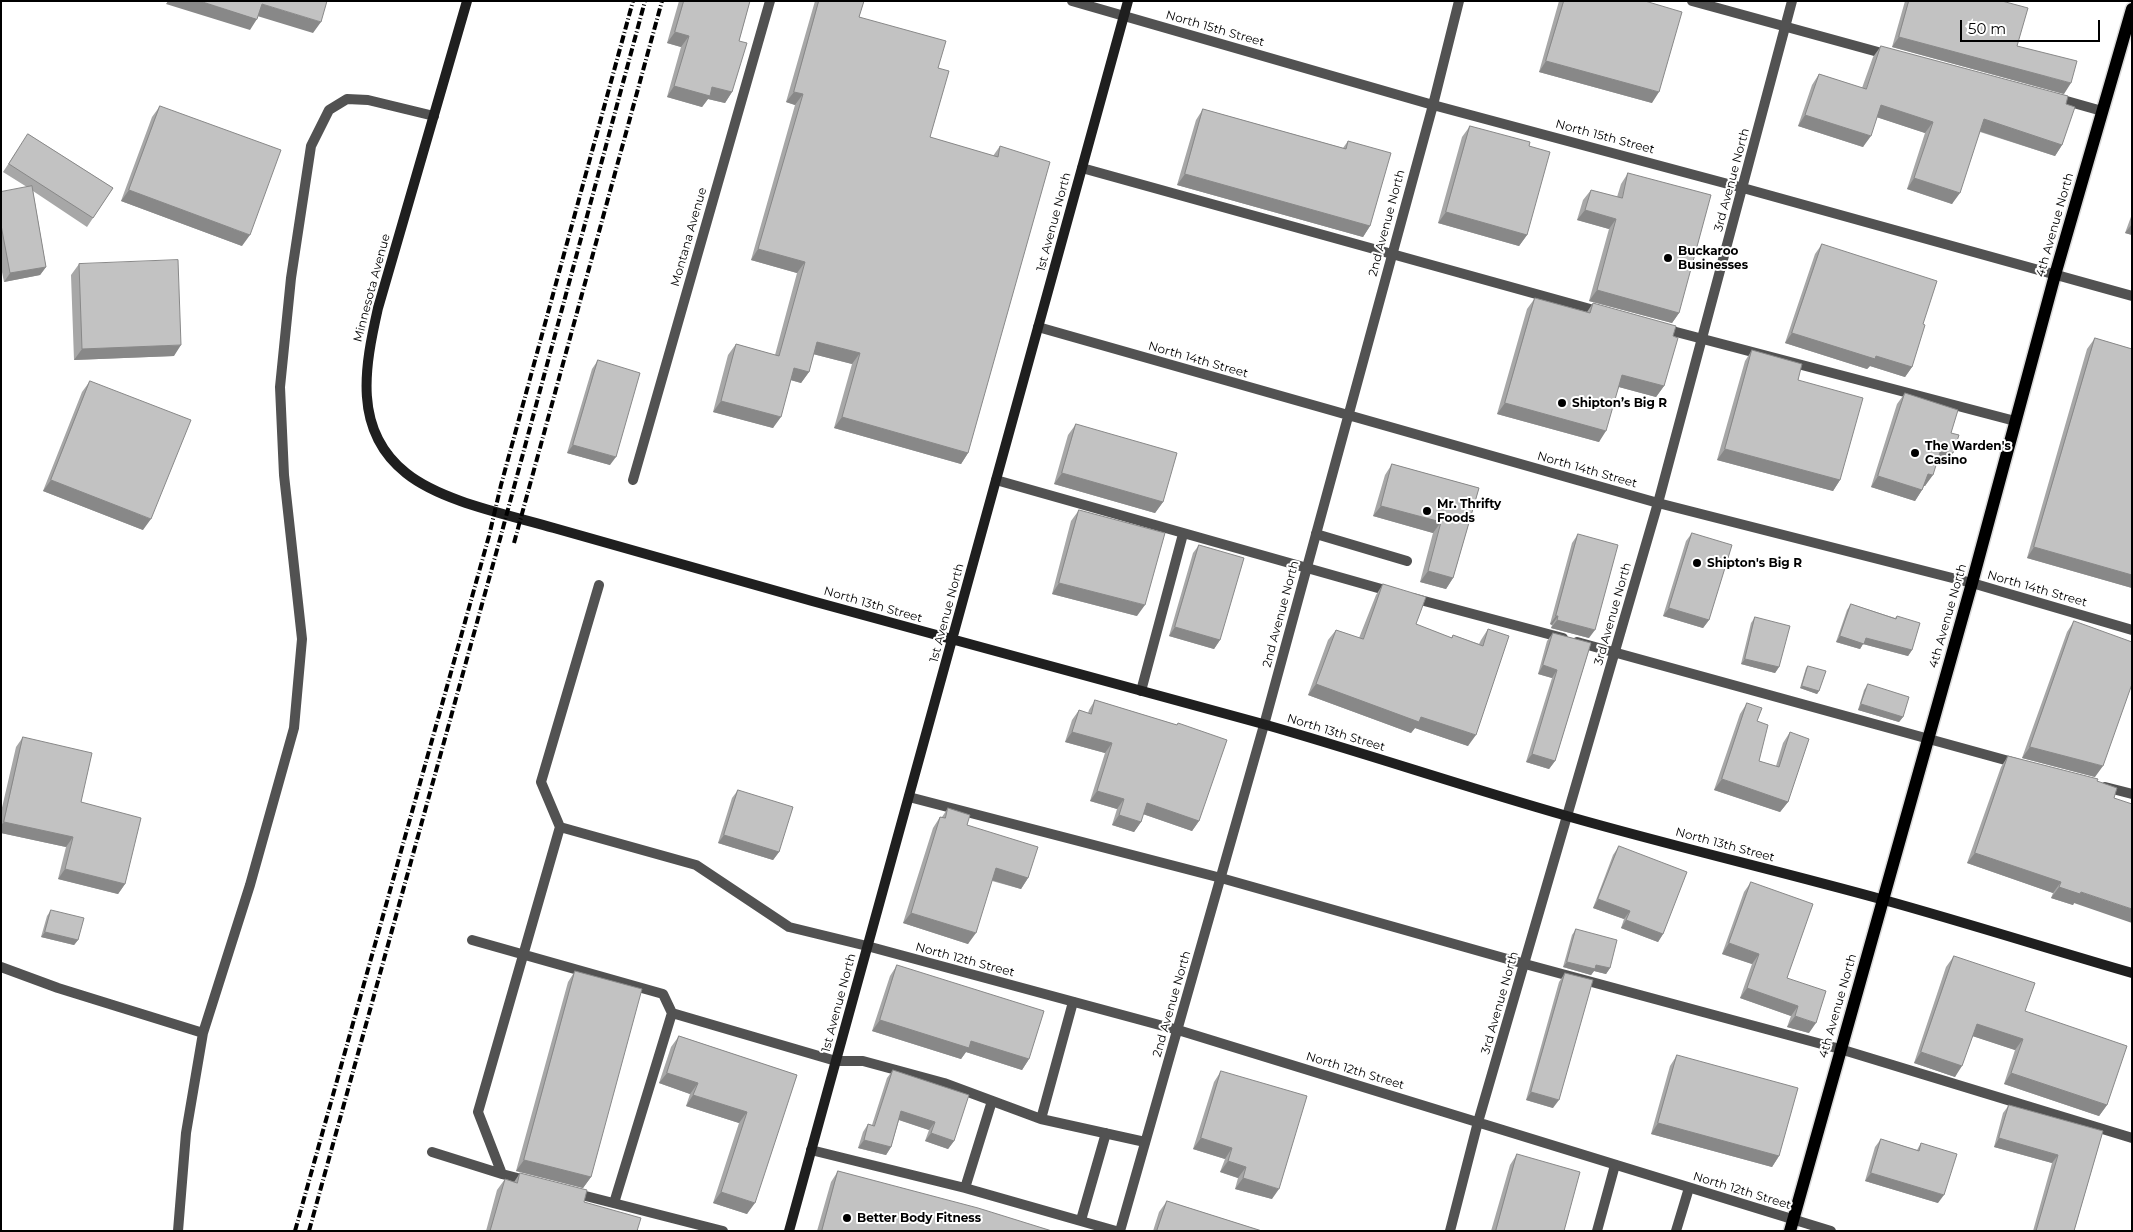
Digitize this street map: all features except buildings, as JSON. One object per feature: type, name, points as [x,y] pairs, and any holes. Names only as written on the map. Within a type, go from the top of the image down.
[{"type":"main road","name":"4th Avenue North","points":[[1791,1226],[1972,583],[2055,274],[2132,9]]},
{"type":"street","name":"Minnesota Avenue","points":[[467,1],[376,318],[367,356],[365,385],[368,406],[381,444],[394,463],[410,477],[454,498],[532,521]]},
{"type":"street","name":"Montana Avenue","points":[[633,480],[770,1]]},
{"type":"street","name":"North 15th Street","points":[[1072,1],[1433,105],[2132,296]]},
{"type":"street","name":"1st Avenue North","points":[[789,1231],[1128,1]]},
{"type":"street","name":"2nd Avenue North","points":[[1120,1231],[1264,725],[1433,105],[1459,1]]},
{"type":"street","points":[[1692,1],[1901,58]]},
{"type":"street","name":"3rd Avenue North","points":[[1450,1231],[1478,1122],[1658,503],[1792,1]]},
{"type":"street","points":[[2045,96],[2102,111]]},
{"type":"street","points":[[178,1231],[186,1133],[203,1033],[250,884],[294,728],[302,638],[284,475],[280,387],[291,278],[311,146],[329,110],[347,99],[368,100],[434,116]]},
{"type":"street","points":[[1082,168],[1616,316]]},
{"type":"street","points":[[1654,326],[2015,421]]},
{"type":"street","name":"North 14th Street","points":[[1038,327],[1658,503],[1972,583],[2132,630]]},
{"type":"street","points":[[996,480],[1306,569],[2030,767]]},
{"type":"street","name":"North 13th Street","points":[[532,521],[952,640],[1264,725],[1568,816],[1882,900],[2132,973]]},
{"type":"street","points":[[1140,691],[1183,534]]},
{"type":"street","points":[[1316,534],[1407,561]]},
{"type":"street","points":[[502,1174],[478,1112],[560,827],[541,782],[600,586]]},
{"type":"street","points":[[2095,784],[2132,794]]},
{"type":"street","points":[[909,797],[1221,878],[1525,964],[1840,1049],[2132,1138]]},
{"type":"street","name":"North 12th Street","points":[[560,827],[696,865],[789,927],[868,946],[1178,1030],[1688,1188],[1791,1226],[1832,1231]]},
{"type":"street","points":[[472,940],[663,994],[672,1013],[614,1203]]},
{"type":"street","points":[[1,968],[58,988],[203,1033]]},
{"type":"street","points":[[1041,1119],[1073,1002]]},
{"type":"street","points":[[672,1013],[836,1061],[863,1061],[944,1083],[1041,1119],[1145,1142]]},
{"type":"street","points":[[965,1188],[992,1101]]},
{"type":"street","points":[[1081,1220],[1106,1133]]},
{"type":"street","points":[[811,1150],[965,1188],[1116,1231]]},
{"type":"street","points":[[432,1152],[540,1184]]},
{"type":"street","points":[[1596,1231],[1615,1165]]},
{"type":"street","points":[[1676,1231],[1688,1188]]},
{"type":"street","points":[[568,1191],[724,1231]]},
{"type":"railway","points":[[295,1231],[489,536],[501,485],[633,1]]},
{"type":"railway","points":[[309,1231],[500,539],[645,1]]},
{"type":"railway","points":[[514,543],[662,1]]},
{"type":"place","name":"Buckaroo Businesses","points":[[1668,258]]},
{"type":"place","name":"Shipton’s Big R","points":[[1562,403]]},
{"type":"place","name":"The Warden's Casino","points":[[1915,453]]},
{"type":"place","name":"Mr. Thrifty Foods","points":[[1427,511]]},
{"type":"place","name":"Shipton's Big R","points":[[1697,563]]},
{"type":"place","name":"Better Body Fitness","points":[[847,1218]]}]
